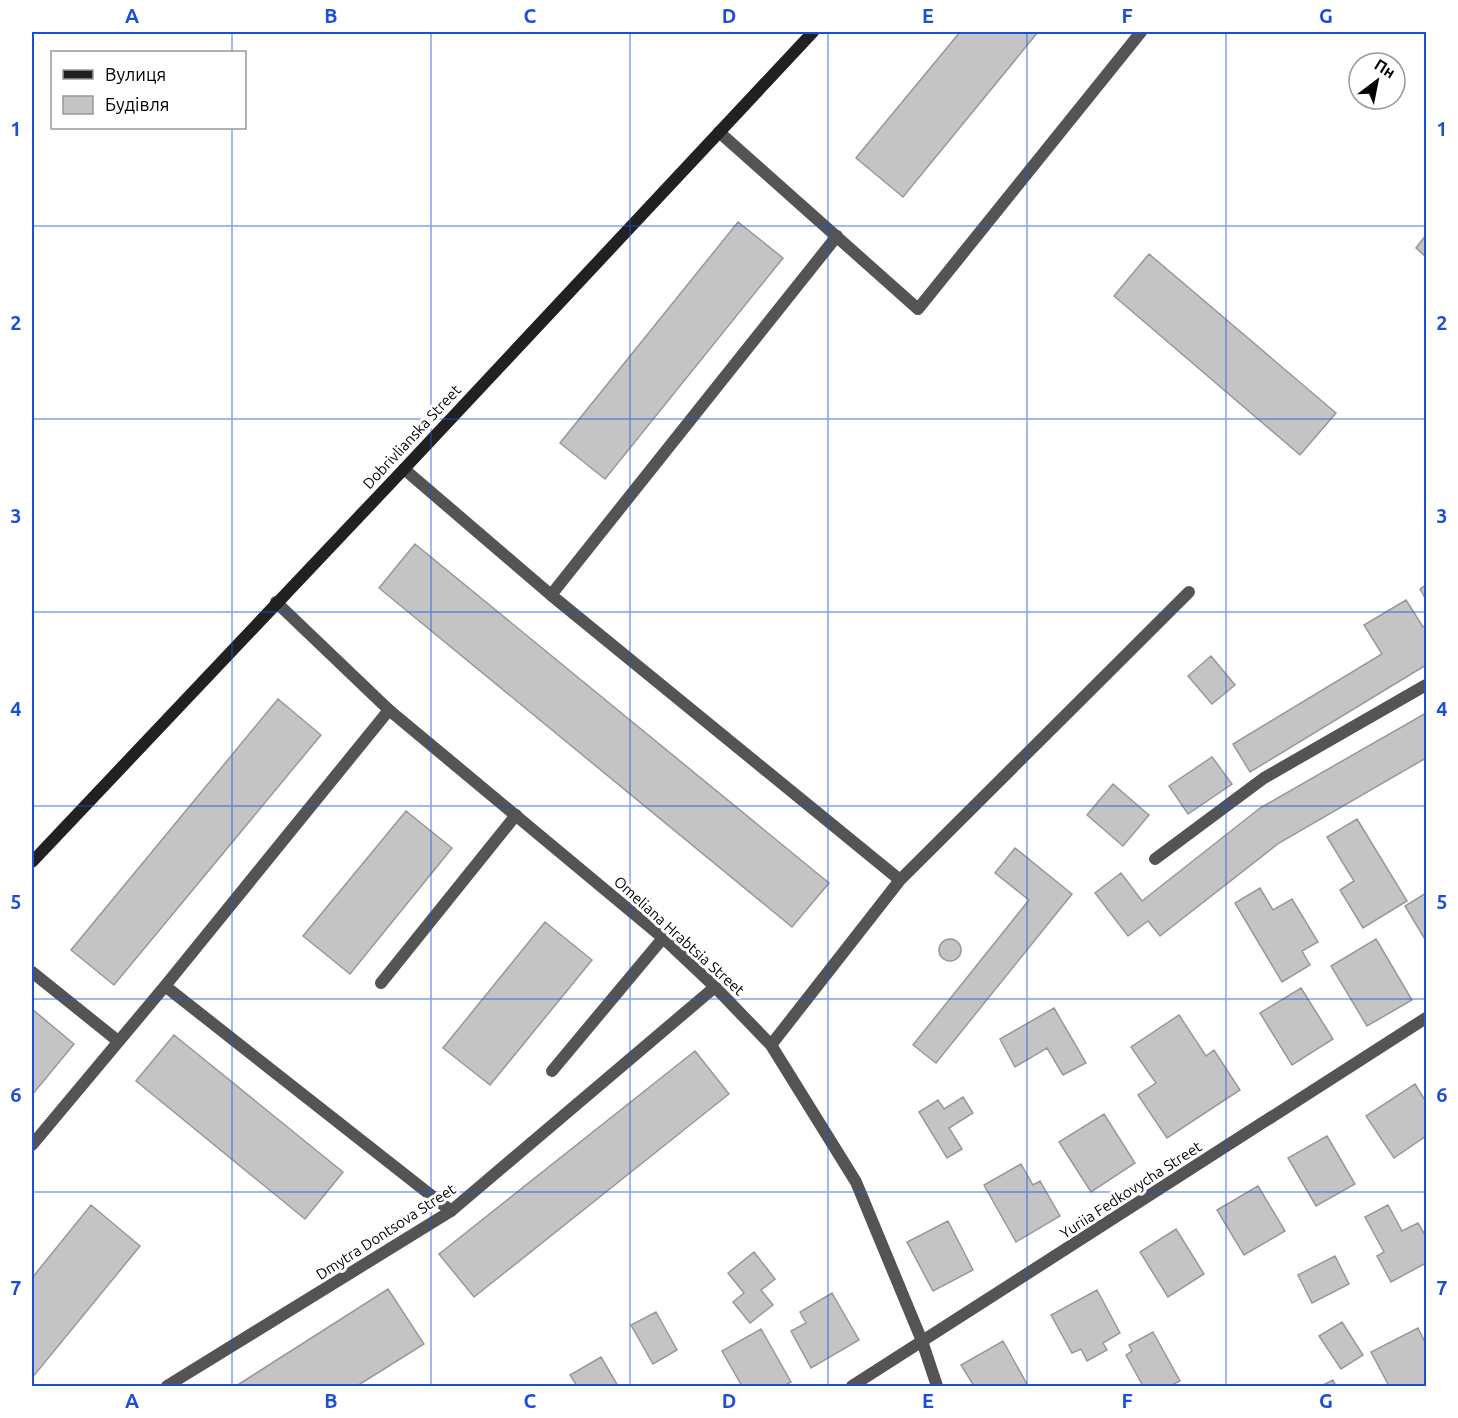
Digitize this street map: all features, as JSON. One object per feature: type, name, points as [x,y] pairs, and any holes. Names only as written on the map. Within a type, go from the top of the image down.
[{"type":"street","name":"Dobrivlianska Street","points":[[32,862],[813,32]]},
{"type":"street","points":[[719,132],[918,309],[1142,32]]},
{"type":"street","points":[[551,595],[837,236]]},
{"type":"street","points":[[404,469],[551,595],[900,880]]},
{"type":"street","points":[[771,1045],[900,880],[1189,592]]},
{"type":"street","name":"Omeliana Hrabtsia Street","points":[[276,602],[389,710],[663,938],[716,987],[771,1045],[856,1182],[922,1341],[937,1386]]},
{"type":"street","points":[[1155,859],[1264,778],[1426,685]]},
{"type":"street","points":[[32,1144],[165,986],[389,710]]},
{"type":"street","points":[[381,983],[516,815]]},
{"type":"street","points":[[552,1071],[663,938]]},
{"type":"street","points":[[32,972],[118,1041]]},
{"type":"street","points":[[165,986],[451,1211]]},
{"type":"street","name":"Dmytra Dontsova Street","points":[[167,1386],[451,1211],[716,987]]},
{"type":"street","name":"Yuriia Fedkovycha Street","points":[[852,1386],[1426,1018]]},
{"type":"building","points":[[960,32],[1038,32],[903,197],[856,158]]},
{"type":"building","points":[[738,222],[783,258],[605,479],[560,443]]},
{"type":"building","points":[[1426,235],[1426,257],[1416,248]]},
{"type":"building","points":[[1149,254],[1336,413],[1300,455],[1114,296]]},
{"type":"building","points":[[415,544],[829,883],[792,927],[379,588]]},
{"type":"building","points":[[1426,585],[1426,600],[1420,589]]},
{"type":"building","points":[[1406,600],[1423,627],[1426,625],[1426,665],[1250,772],[1233,744],[1382,654],[1364,625]]},
{"type":"building","points":[[1211,656],[1235,685],[1212,704],[1188,676]]},
{"type":"building","points":[[278,699],[321,735],[114,985],[71,950]]},
{"type":"building","points":[[1426,713],[1426,758],[1279,843],[1160,936],[1148,921],[1128,936],[1095,893],[1121,873],[1142,901],[1260,808]]},
{"type":"building","points":[[1212,757],[1232,784],[1188,814],[1169,786]]},
{"type":"building","points":[[1113,784],[1149,815],[1123,846],[1087,815]]},
{"type":"building","points":[[406,811],[452,848],[350,974],[303,936]]},
{"type":"building","points":[[1357,819],[1407,901],[1363,928],[1340,890],[1354,881],[1327,837]]},
{"type":"building","points":[[1015,848],[1072,894],[936,1063],[913,1045],[1029,900],[995,873]]},
{"type":"building","points":[[1260,888],[1273,910],[1292,899],[1318,942],[1302,951],[1310,965],[1282,982],[1235,903]]},
{"type":"building","points":[[1426,893],[1426,941],[1405,906]]},
{"type":"building","points":[[545,922],[592,960],[490,1085],[443,1048]]},
{"type":"building","points":[[950,939],[958,942],[961,950],[958,958],[950,961],[942,958],[939,950],[942,942]]},
{"type":"building","points":[[1376,939],[1412,1000],[1367,1026],[1331,966]]},
{"type":"building","points":[[1301,988],[1333,1039],[1292,1065],[1260,1013]]},
{"type":"building","points":[[1054,1008],[1086,1063],[1063,1075],[1047,1048],[1015,1067],[1000,1039]]},
{"type":"building","points":[[32,1009],[74,1044],[32,1095]]},
{"type":"building","points":[[1179,1015],[1206,1056],[1214,1050],[1240,1090],[1167,1138],[1138,1095],[1156,1083],[1131,1047]]},
{"type":"building","points":[[174,1035],[343,1172],[305,1219],[136,1081]]},
{"type":"building","points":[[695,1051],[729,1094],[474,1297],[439,1254]]},
{"type":"building","points":[[1415,1084],[1426,1102],[1426,1136],[1394,1158],[1366,1116]]},
{"type":"building","points":[[963,1097],[973,1113],[949,1128],[962,1149],[947,1158],[919,1112],[938,1100],[944,1109]]},
{"type":"building","points":[[1104,1114],[1135,1163],[1091,1192],[1059,1142]]},
{"type":"building","points":[[1327,1136],[1355,1184],[1316,1206],[1288,1158]]},
{"type":"building","points":[[1021,1164],[1033,1185],[1040,1181],[1060,1216],[1016,1242],[984,1185]]},
{"type":"building","points":[[1258,1186],[1285,1231],[1244,1255],[1217,1210]]},
{"type":"building","points":[[91,1205],[140,1246],[32,1378],[32,1278]]},
{"type":"building","points":[[1388,1205],[1402,1231],[1418,1223],[1426,1234],[1426,1263],[1391,1282],[1377,1256],[1384,1252],[1365,1217]]},
{"type":"building","points":[[948,1221],[973,1270],[933,1291],[907,1242]]},
{"type":"building","points":[[1176,1229],[1204,1274],[1168,1297],[1140,1252]]},
{"type":"building","points":[[754,1252],[775,1279],[761,1290],[773,1305],[750,1323],[733,1302],[744,1293],[728,1273]]},
{"type":"building","points":[[1335,1256],[1349,1284],[1312,1303],[1298,1275]]},
{"type":"building","points":[[388,1289],[424,1344],[357,1386],[236,1386]]},
{"type":"building","points":[[1097,1290],[1120,1333],[1103,1343],[1107,1350],[1087,1361],[1081,1349],[1072,1353],[1051,1315]]},
{"type":"building","points":[[832,1293],[859,1340],[811,1368],[791,1331],[806,1323],[800,1312]]},
{"type":"building","points":[[656,1312],[677,1350],[653,1364],[631,1325]]},
{"type":"building","points":[[1342,1322],[1363,1355],[1341,1369],[1319,1336]]},
{"type":"building","points":[[1418,1328],[1426,1344],[1426,1386],[1389,1386],[1371,1352]]},
{"type":"building","points":[[761,1329],[791,1382],[784,1386],[742,1386],[722,1351]]},
{"type":"building","points":[[1153,1332],[1180,1381],[1170,1386],[1143,1386],[1126,1355],[1132,1351],[1129,1345]]},
{"type":"building","points":[[1003,1341],[1028,1386],[974,1386],[961,1365]]},
{"type":"building","points":[[601,1357],[618,1386],[577,1386],[570,1375]]},
{"type":"building","points":[[1333,1380],[1336,1386],[1321,1386]]}]
